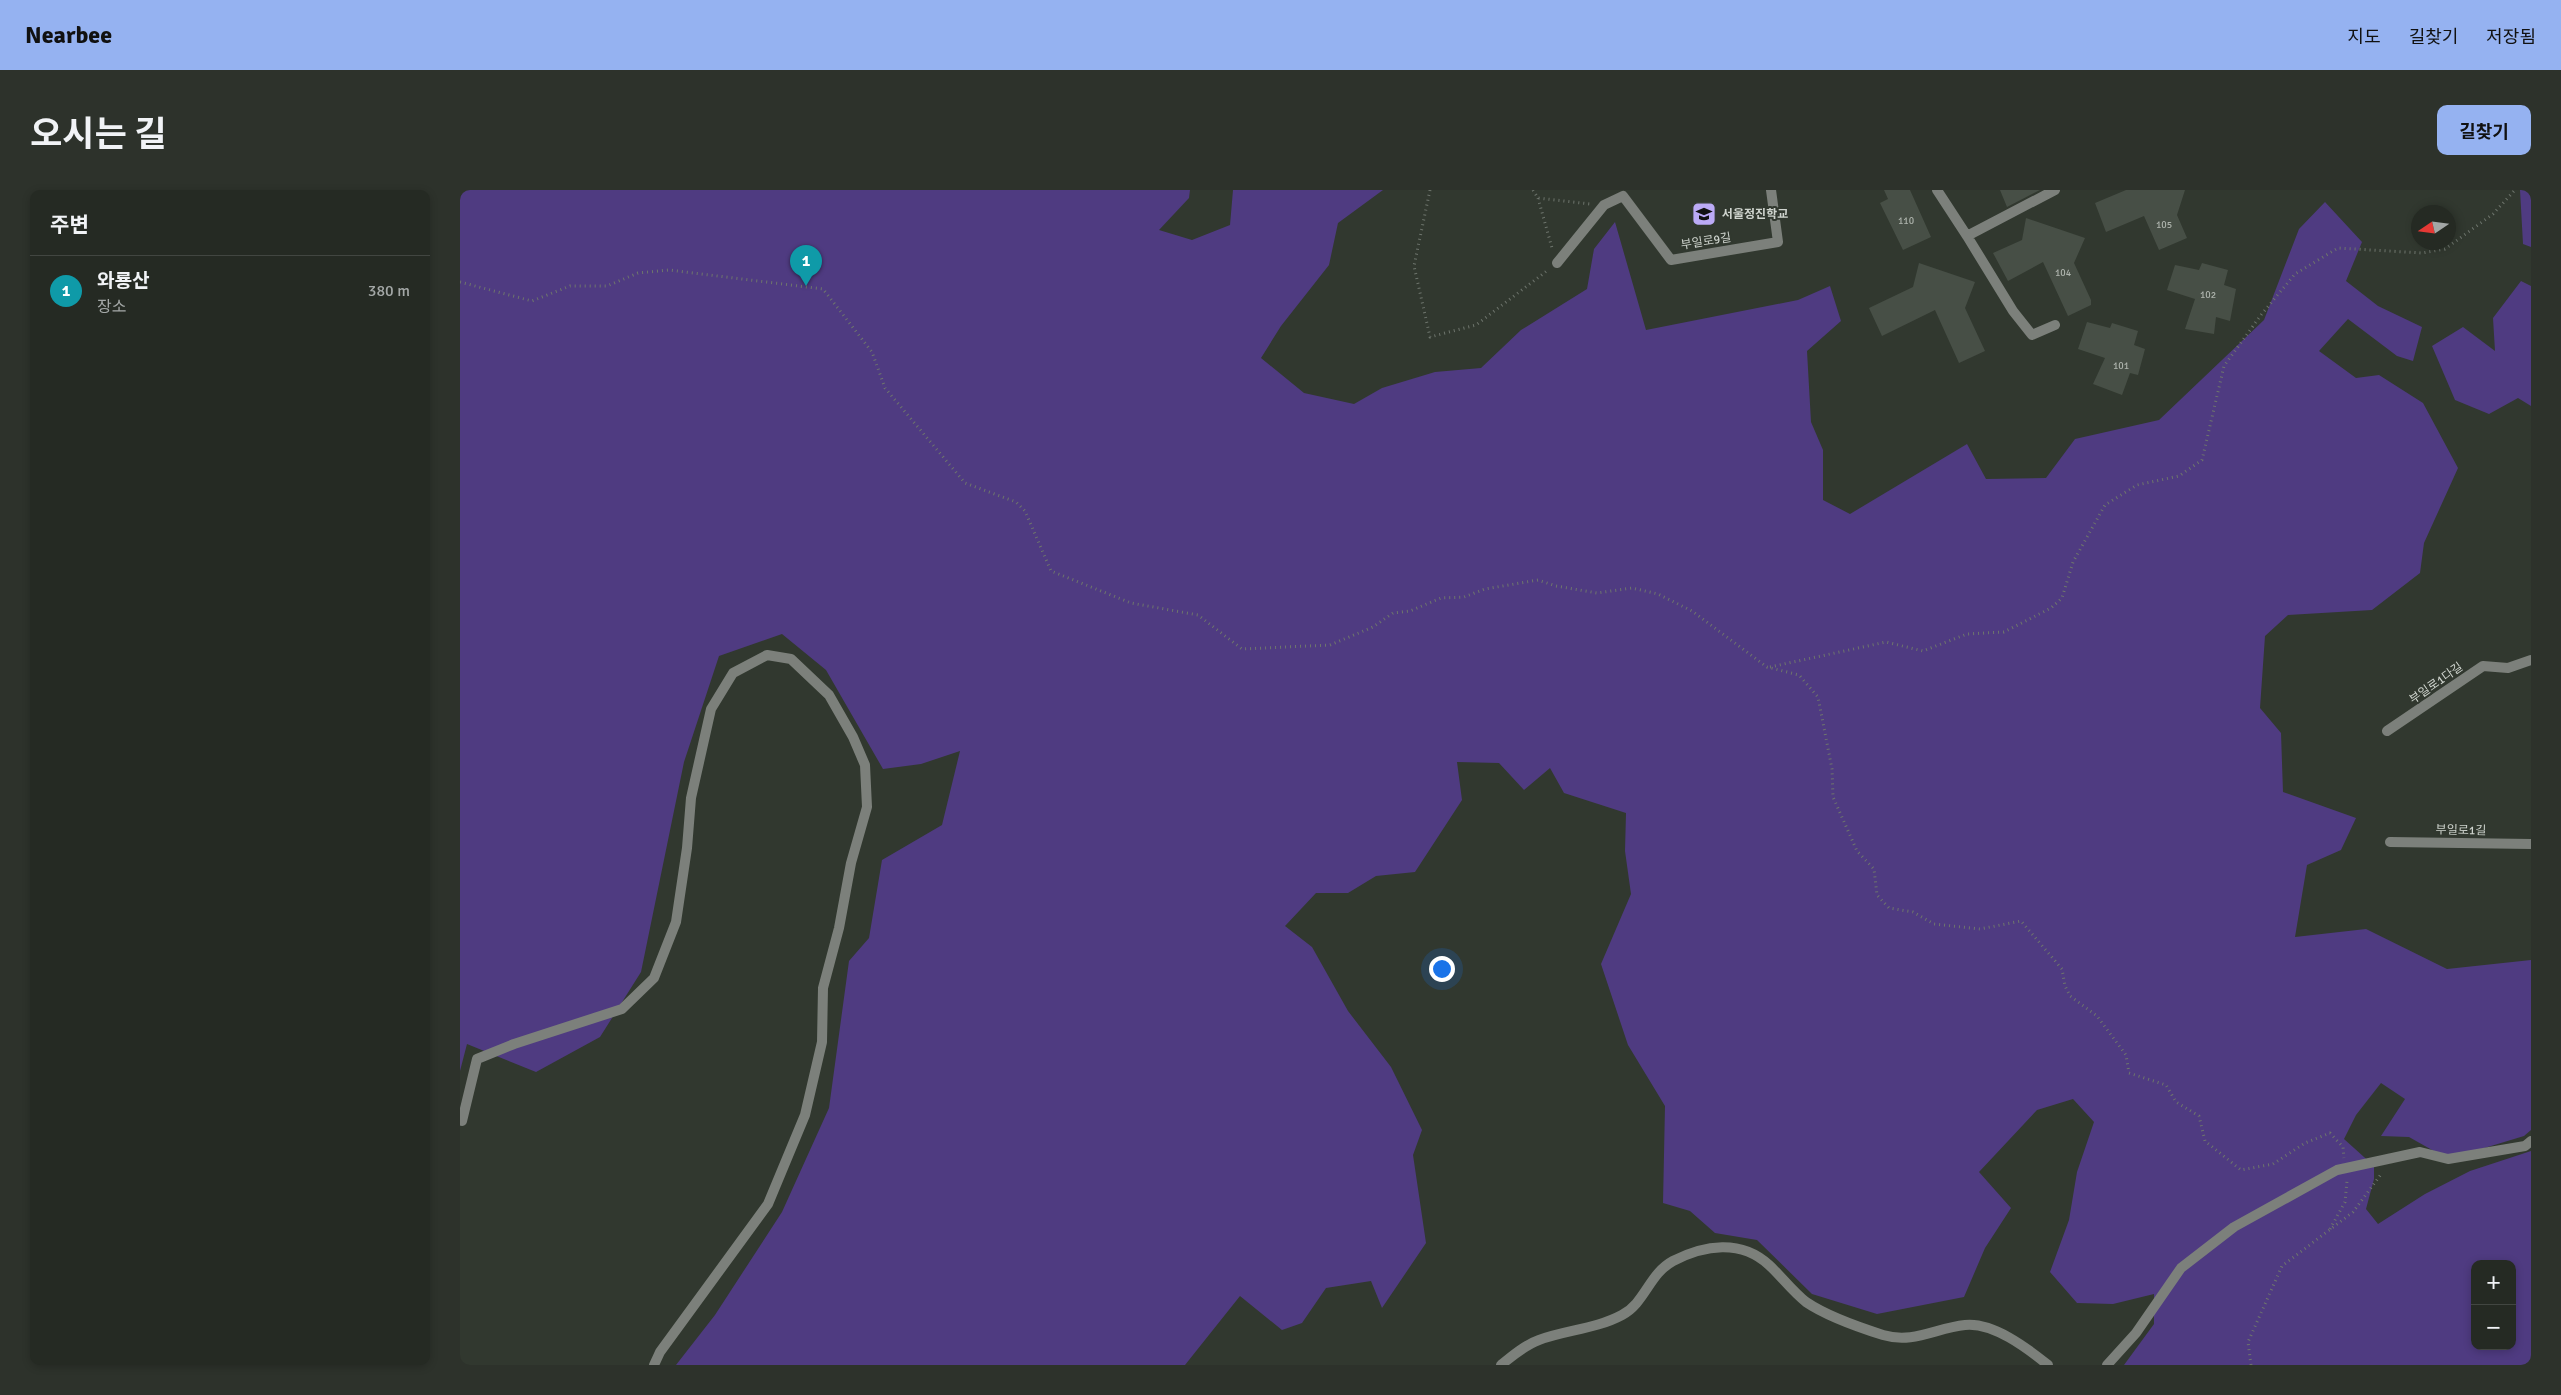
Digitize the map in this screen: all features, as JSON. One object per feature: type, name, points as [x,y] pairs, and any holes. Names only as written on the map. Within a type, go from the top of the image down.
[{"type":"street","name":"부일로9길","points":[[1604,205],[1623,196],[1671,260],[1778,242],[1771,190]]},
{"type":"street","points":[[1937,190],[2013,311],[2032,335],[2055,325]]},
{"type":"street","points":[[1967,236],[2055,190]]},
{"type":"street","points":[[1557,263],[1604,205]]},
{"type":"street","points":[[462,1122],[477,1058],[622,1009],[654,978],[676,922],[687,848],[691,798],[711,709],[733,673],[766,655],[791,659],[829,695],[853,737],[865,765],[867,807],[851,863],[839,928],[823,988],[822,1042],[805,1115],[768,1204],[660,1352],[654,1365]]},
{"type":"street","name":"부일로1다길","points":[[2387,731],[2483,666],[2508,668],[2531,660]]},
{"type":"street","name":"부일로1길","points":[[2390,842],[2531,844]]},
{"type":"street","points":[[2107,1365],[2136,1333],[2181,1268],[2234,1227],[2336,1170],[2420,1152],[2448,1159],[2525,1146],[2531,1141]]},
{"type":"street","points":[[1501,1365],[1537,1340],[1591,1326],[1623,1315],[1639,1299],[1654,1275],[1671,1262],[1694,1251],[1714,1247],[1730,1247],[1751,1254],[1767,1263],[1806,1302],[1884,1335],[1919,1337],[1965,1325],[1985,1327],[2009,1338],[2048,1365]]},
{"type":"path","points":[[1430,190],[1414,266],[1430,337],[1476,325],[1557,263],[1538,198],[1533,190]]},
{"type":"path","points":[[1766,668],[1886,642],[1923,651],[1966,634],[2004,632],[2051,608],[2062,598],[2073,562],[2104,505],[2137,485],[2179,476],[2202,460],[2224,366],[2261,315],[2295,274],[2338,248],[2422,253],[2445,249],[2493,214],[2515,190]]},
{"type":"path","points":[[1538,198],[1604,205]]},
{"type":"path","points":[[460,282],[532,301],[570,286],[607,286],[638,273],[668,270],[823,290],[872,352],[886,388],[965,483],[1016,502],[1025,511],[1051,571],[1131,603],[1198,615],[1242,649],[1330,645],[1373,627],[1392,613],[1410,611],[1441,598],[1464,597],[1485,589],[1538,580],[1556,586],[1597,593],[1632,588],[1658,594],[1692,611],[1766,668],[1799,675],[1818,697],[1832,769],[1833,796],[1857,851],[1874,869],[1877,895],[1889,908],[1913,912],[1934,924],[1980,929],[2021,921],[2062,969],[2064,986],[2070,996],[2097,1016],[2126,1055],[2129,1073],[2166,1085],[2176,1102],[2199,1116],[2206,1141],[2241,1170],[2274,1164],[2306,1143],[2330,1133],[2343,1147],[2344,1168],[2348,1174],[2345,1202],[2330,1229]]},
{"type":"path","points":[[2251,1365],[2248,1342],[2282,1266],[2353,1212],[2384,1169],[2385,1158]]},
{"type":"shaded area","points":[[460,190],[1190,190],[1189,198],[1159,230],[1192,240],[1230,225],[1233,190],[1383,190],[1338,223],[1329,265],[1281,326],[1261,358],[1304,393],[1354,404],[1382,388],[1435,372],[1481,368],[1521,330],[1587,289],[1594,249],[1615,222],[1646,330],[1798,300],[1830,286],[1841,321],[1807,351],[1811,422],[1823,450],[1823,500],[1850,514],[1967,444],[1986,479],[2046,478],[2075,439],[2159,420],[2264,320],[2299,229],[2325,202],[2362,242],[2346,281],[2378,306],[2422,327],[2413,361],[2397,356],[2348,319],[2319,351],[2356,378],[2379,375],[2423,403],[2458,468],[2424,543],[2420,573],[2372,610],[2288,615],[2265,636],[2260,708],[2281,733],[2283,792],[2356,818],[2341,850],[2307,865],[2295,937],[2366,929],[2447,969],[2531,960],[2531,1130],[2524,1136],[2448,1159],[2409,1137],[2381,1136],[2405,1099],[2381,1083],[2356,1115],[2344,1139],[2374,1166],[2374,1179],[2366,1209],[2378,1224],[2425,1194],[2470,1171],[2531,1151],[2531,1365],[2124,1365],[2154,1324],[2154,1294],[2113,1304],[2077,1303],[2050,1272],[2069,1220],[2077,1172],[2094,1122],[2073,1099],[2037,1110],[1979,1172],[2011,1208],[1985,1248],[1964,1297],[1877,1314],[1812,1294],[1757,1240],[1715,1233],[1690,1211],[1663,1203],[1665,1106],[1628,1045],[1601,964],[1631,894],[1625,851],[1626,813],[1564,793],[1550,768],[1524,790],[1499,763],[1457,762],[1462,800],[1415,872],[1376,876],[1348,893],[1316,893],[1285,926],[1312,947],[1348,1011],[1391,1067],[1422,1130],[1413,1155],[1426,1243],[1382,1308],[1371,1281],[1326,1288],[1302,1323],[1282,1330],[1240,1296],[1185,1365],[676,1365],[715,1315],[782,1212],[829,1108],[849,961],[869,938],[882,860],[942,825],[960,751],[921,764],[883,769],[826,670],[782,634],[719,656],[684,762],[641,972],[600,1037],[536,1072],[467,1044],[460,1071]]},
{"type":"shaded area","points":[[2520,190],[2531,190],[2531,247],[2523,244]]},
{"type":"shaded area","points":[[2521,281],[2531,286],[2531,406],[2518,398],[2489,414],[2455,400],[2432,346],[2463,327],[2495,351],[2493,318]]},
{"type":"building","points":[[1884,190],[1910,190],[1931,237],[1903,250],[1880,203],[1888,199]]},
{"type":"building","points":[[2000,190],[2040,190],[2007,207]]},
{"type":"building","points":[[2126,190],[2185,190],[2177,215],[2187,238],[2159,250],[2144,216],[2106,232],[2095,203]]},
{"type":"building","points":[[2026,218],[2085,238],[2074,263],[2091,300],[2091,305],[2068,316],[2043,262],[2008,281],[1993,253],[2022,240]]},
{"type":"building","points":[[1919,263],[1975,282],[1965,308],[1985,351],[1959,363],[1935,310],[1882,336],[1869,308],[1913,287]]},
{"type":"building","points":[[2202,263],[2228,270],[2224,285],[2236,289],[2230,321],[2216,317],[2214,334],[2185,329],[2195,299],[2167,290],[2175,265],[2199,270]]},
{"type":"building","points":[[2087,322],[2110,328],[2112,323],[2138,331],[2134,345],[2145,349],[2138,375],[2130,373],[2122,395],[2093,384],[2105,358],[2078,349]]},
{"type":"place","name":"서울정진학교","points":[[1704,214]]},
{"type":"place","name":"와룡산","points":[[806,286]]}]
